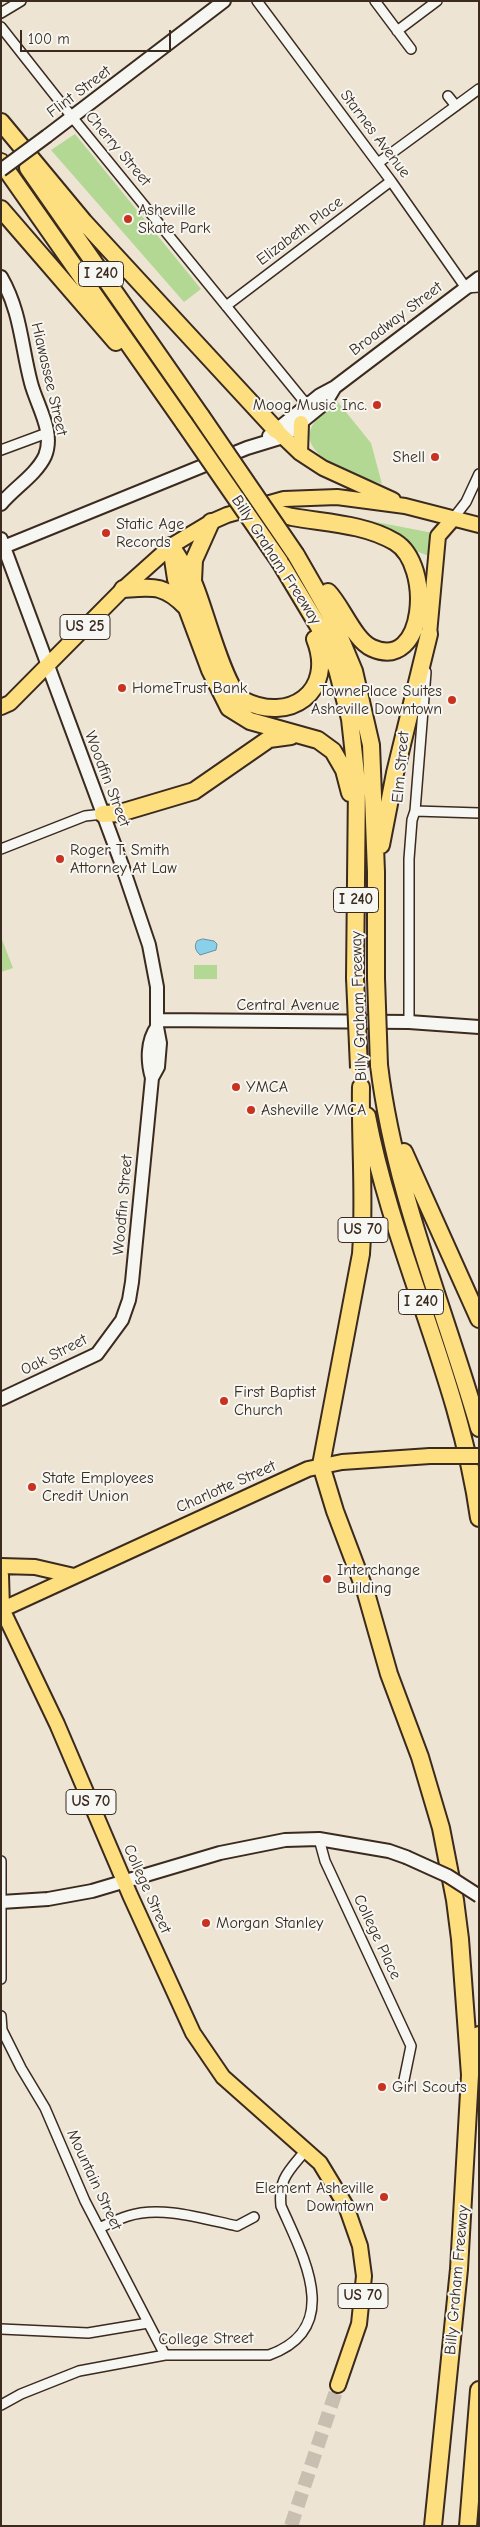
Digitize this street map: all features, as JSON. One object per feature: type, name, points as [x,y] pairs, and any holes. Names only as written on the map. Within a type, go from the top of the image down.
[{"type":"highway","points":[[1,122],[84,222],[279,433]]},
{"type":"highway","name":"Billy Graham Freeway","points":[[1,130],[201,416],[310,576],[338,632],[354,671],[371,745],[376,872],[376,978],[379,1065],[383,1096],[407,1203],[479,1428]]},
{"type":"highway","name":"Billy Graham Freeway","points":[[1,162],[295,584],[320,627],[337,669],[356,755],[355,978],[361,1087],[390,1210],[462,1428],[474,1481],[479,1518]]},
{"type":"highway","points":[[1,209],[103,327],[148,385],[164,394]]},
{"type":"highway","points":[[255,506],[291,516],[335,522],[395,542],[405,550],[414,565],[419,580],[418,605],[413,635],[400,647],[392,650],[373,648],[363,642],[330,593],[310,576]]},
{"type":"highway","points":[[193,581],[194,560],[211,522]]},
{"type":"highway","points":[[171,546],[193,581],[228,682],[241,700],[268,707],[288,707],[304,699],[319,680],[322,668],[319,650],[295,584]]},
{"type":"highway","points":[[171,546],[176,579],[210,670],[229,708],[250,721],[318,740],[333,751],[344,770],[356,822]]},
{"type":"highway","points":[[123,589],[155,587],[175,596],[189,610]]},
{"type":"highway","points":[[376,872],[396,773],[429,634]]},
{"type":"highway","points":[[103,814],[120,813],[194,791],[269,739],[299,735]]},
{"type":"highway","name":"US 70","points":[[321,1465],[362,1254],[361,1087]]},
{"type":"highway","points":[[383,1096],[422,1197],[479,1319]]},
{"type":"highway","points":[[321,1465],[335,1511],[366,1593],[389,1674],[431,1792],[455,1900],[470,2075]]},
{"type":"highway","name":"Billy Graham Freeway","points":[[433,2526],[459,2269],[470,2075],[478,2048],[479,2035]]},
{"type":"highway","points":[[468,2526],[479,2390]]},
{"type":"main road","points":[[300,453],[301,422]]},
{"type":"main road","points":[[279,433],[300,453],[322,468],[405,506]]},
{"type":"main road","name":"US 25","points":[[1,707],[10,703],[123,589],[171,546],[211,522],[255,506],[284,499],[337,498],[405,506],[452,520],[479,525]]},
{"type":"main road","name":"Elm Street","points":[[429,634],[438,536],[452,520]]},
{"type":"main road","name":"Charlotte Street","points":[[2,1609],[235,1502],[321,1465],[430,1456],[479,1456]]},
{"type":"main road","points":[[1,1566],[35,1567],[74,1576]]},
{"type":"main road","name":"College Street","points":[[1,1575],[2,1609],[57,1724],[178,2001],[206,2054],[236,2090],[320,2163],[346,2206],[354,2226],[363,2262],[363,2291],[359,2324],[338,2385]]},
{"type":"street","points":[[1,13],[21,1]]},
{"type":"street","name":"Flint Street","points":[[1,170],[224,1]]},
{"type":"street","name":"Starnes Avenue","points":[[257,1],[378,163],[466,288]]},
{"type":"street","points":[[375,1],[411,49]]},
{"type":"street","points":[[397,31],[437,1]]},
{"type":"street","name":"Cherry Street","points":[[1,27],[307,405]]},
{"type":"street","points":[[378,163],[479,89]]},
{"type":"street","points":[[448,96],[456,106]]},
{"type":"street","name":"Elizabeth Place","points":[[226,306],[391,181]]},
{"type":"street","name":"Hiawassee Street","points":[[1,277],[17,309],[30,379],[47,433],[47,448],[40,463],[1,504]]},
{"type":"street","name":"Broadway Street","points":[[279,433],[307,405],[335,387],[479,278]]},
{"type":"street","points":[[466,288],[479,287]]},
{"type":"street","name":"Broadway Street","points":[[2,545],[261,444],[301,422],[326,402],[335,387]]},
{"type":"street","points":[[1,450],[47,433]]},
{"type":"street","points":[[452,520],[466,502],[479,474]]},
{"type":"street","name":"Woodfin Street","points":[[2,545],[122,865],[153,962],[157,987],[158,1024],[150,1042],[148,1066],[152,1078],[132,1282],[129,1300],[122,1320],[115,1332]]},
{"type":"street","name":"Elm Street","points":[[409,1022],[409,858],[412,820],[416,811],[429,634]]},
{"type":"street","points":[[416,811],[479,813]]},
{"type":"street","points":[[1,849],[85,816],[103,814]]},
{"type":"street","name":"Central Avenue","points":[[158,1024],[409,1022],[479,1027]]},
{"type":"street","name":"Oak Street","points":[[1,1399],[97,1354],[115,1332]]},
{"type":"street","points":[[1,1902],[48,1899],[92,1891],[257,1844],[287,1840],[319,1839],[389,1851],[406,1857],[448,1876],[479,1896]]},
{"type":"street","name":"College Place","points":[[319,1839],[325,1861],[411,2046],[404,2080]]},
{"type":"street","points":[[1,1861],[1,1979]]},
{"type":"street","name":"Mountain Street","points":[[1,2016],[2,2030],[45,2108],[99,2228],[165,2355]]},
{"type":"street","name":"College Street","points":[[1,2405],[21,2394],[79,2371],[165,2355],[269,2355],[285,2349],[307,2328],[310,2317],[312,2284],[281,2206],[280,2192],[285,2176],[306,2150]]},
{"type":"street","points":[[99,2228],[128,2216],[148,2213],[205,2218],[237,2226],[254,2217]]},
{"type":"street","points":[[1,2330],[88,2333],[148,2323]]},
{"type":"green space","name":"Asheville Skate Park","points":[[75,134],[201,289],[184,302],[51,150]]},
{"type":"green space","points":[[337,401],[371,443],[382,484],[347,471],[322,457],[313,448],[310,437],[314,422]]},
{"type":"green space","points":[[345,516],[433,533],[429,556],[416,551],[397,534]]},
{"type":"green space","points":[[1,937],[13,968],[1,972]]},
{"type":"green space","points":[[194,965],[217,965],[217,979],[194,979]]},
{"type":"water","points":[[203,939],[214,941],[217,944],[216,950],[200,955],[195,945],[197,941]]},
{"type":"tunnel","points":[[291,2526],[338,2385]]},
{"type":"place","name":"Asheville Skate Park","points":[[128,219]]},
{"type":"place","name":"Moog Music Inc.","points":[[377,405]]},
{"type":"place","name":"Shell","points":[[435,457]]},
{"type":"place","name":"Static Age Records","points":[[106,533]]},
{"type":"place","name":"HomeTrust Bank","points":[[122,688]]},
{"type":"place","name":"TownePlace Suites Asheville Downtown","points":[[452,700]]},
{"type":"place","name":"Roger T. Smith Attorney At Law","points":[[60,859]]},
{"type":"place","name":"YMCA","points":[[236,1087]]},
{"type":"place","name":"Asheville YMCA","points":[[251,1110]]},
{"type":"place","name":"First Baptist Church","points":[[224,1401]]},
{"type":"place","name":"State Employees Credit Union","points":[[32,1487]]},
{"type":"place","name":"Interchange Building","points":[[327,1579]]},
{"type":"place","name":"Morgan Stanley","points":[[206,1923]]},
{"type":"place","name":"Girl Scouts","points":[[382,2087]]},
{"type":"place","name":"Element Asheville Downtown","points":[[384,2197]]}]
